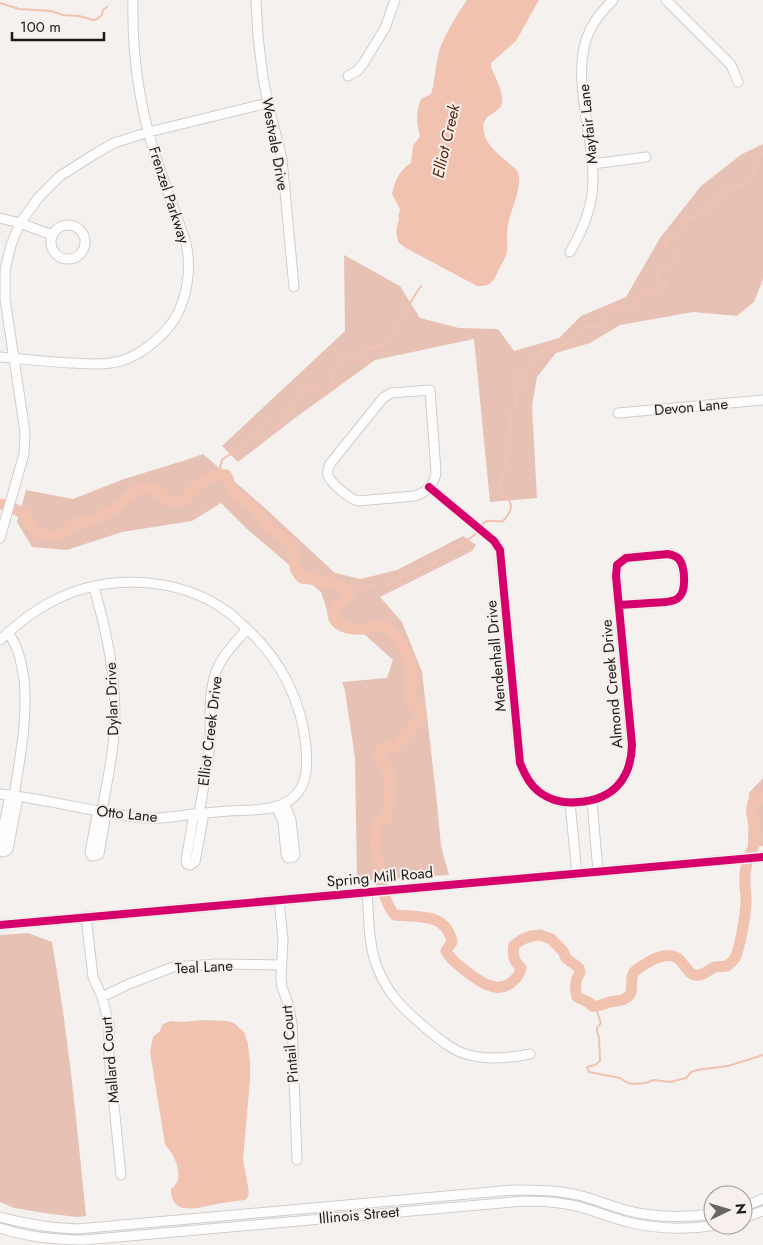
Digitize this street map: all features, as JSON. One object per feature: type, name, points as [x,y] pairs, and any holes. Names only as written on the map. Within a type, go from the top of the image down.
[{"type":"street","name":"Frenzel Parkway","points":[[0,357],[94,364],[123,361],[146,349],[163,333],[175,318],[183,301],[188,277],[188,255],[186,243],[156,158],[142,106],[136,65],[133,0]]},
{"type":"street","name":"Westvale Drive","points":[[256,0],[260,56],[268,103],[282,160],[294,287]]},
{"type":"street","points":[[348,76],[357,71],[363,64],[384,28],[395,0]]},
{"type":"street","name":"Mayfair Lane","points":[[570,252],[586,221],[592,199],[592,164],[583,84],[582,56],[590,30],[600,14],[613,0]]},
{"type":"street","points":[[666,0],[734,68],[738,82]]},
{"type":"street","points":[[0,538],[24,454],[25,432],[5,299],[5,270],[11,245],[20,223],[39,197],[60,176],[114,143],[149,132],[268,103]]},
{"type":"street","points":[[592,164],[646,157]]},
{"type":"street","points":[[0,218],[52,235]]},
{"type":"street","points":[[430,390],[436,469],[434,480],[429,487],[422,494],[414,496],[356,501],[351,499],[331,481],[328,469],[331,462],[385,396],[430,390]]},
{"type":"street","name":"Devon Lane","points":[[618,413],[763,400]]},
{"type":"street","name":"Mendenhall Drive","points":[[429,487],[494,541],[499,548],[520,763],[524,774],[537,791],[558,801],[570,803],[592,801]]},
{"type":"street","name":"Almond Creek Drive","points":[[592,801],[611,792],[618,786],[624,778],[632,759],[632,745],[618,605],[616,570],[618,565],[626,558],[668,554],[673,555],[680,561],[684,591],[679,598],[666,602],[618,605]]},
{"type":"street","points":[[0,640],[26,616],[49,602],[70,593],[113,583],[152,584],[177,588],[211,602],[228,612],[267,649],[287,680],[298,707],[304,729],[307,772],[301,788],[296,794],[280,805]]},
{"type":"street","name":"Dylan Drive","points":[[94,586],[108,640],[114,681],[114,731],[102,812]]},
{"type":"street","name":"Elliot Creek Drive","points":[[199,814],[208,764],[210,703],[213,682],[225,654],[247,629]]},
{"type":"street","points":[[0,849],[6,852],[8,849],[22,748],[25,706],[21,660],[8,632]]},
{"type":"street","name":"Otto Lane","points":[[0,794],[148,818],[265,808],[280,805]]},
{"type":"street","points":[[0,845],[14,796]]},
{"type":"street","points":[[592,801],[598,872]]},
{"type":"street","points":[[570,803],[577,874]]},
{"type":"street","points":[[280,805],[291,820],[295,855],[291,858],[288,858],[286,854],[280,805]]},
{"type":"street","name":"Spring Mill Road","points":[[0,925],[763,857]]},
{"type":"street","points":[[367,893],[372,947],[376,963],[388,989],[407,1012],[440,1041],[468,1054],[487,1058],[530,1054]]},
{"type":"street","name":"Pintail Court","points":[[279,900],[284,940],[280,978],[292,1023],[297,1160]]},
{"type":"street","name":"Mallard Court","points":[[86,917],[93,977],[102,997],[109,1024],[109,1056],[121,1174]]},
{"type":"street","name":"Teal Lane","points":[[102,997],[173,967],[216,964],[281,965]]},
{"type":"street","name":"Illinois Street","points":[[0,1217],[44,1227],[77,1229],[513,1190],[559,1192],[581,1196],[643,1214],[669,1217],[703,1215]]},
{"type":"street","name":"Illinois Street","points":[[0,1228],[44,1238],[84,1240],[523,1201],[568,1204],[623,1221],[656,1227],[703,1226]]},
{"type":"shaded area","points":[[763,144],[763,279],[754,302],[737,316],[693,312],[620,325],[590,343],[556,353],[537,377],[532,406],[537,498],[490,502],[474,339],[375,360],[238,462],[222,446],[345,331],[344,255],[400,286],[420,318],[459,328],[498,329],[514,351],[559,338],[581,316],[626,297],[660,238],[701,186],[742,154]]},
{"type":"shaded area","points":[[203,454],[335,573],[361,579],[397,570],[463,536],[476,545],[472,551],[380,597],[402,622],[422,672],[441,846],[449,875],[357,881],[355,758],[342,682],[387,678],[393,660],[363,633],[332,625],[321,592],[248,530],[221,503],[192,521],[122,532],[67,550],[32,547],[17,522],[26,490],[73,499],[124,479]]},
{"type":"shaded area","points":[[763,778],[763,846],[748,849],[749,793]]},
{"type":"shaded area","points":[[28,933],[52,942],[76,1113],[86,1216],[77,1217],[14,1208],[0,1202],[0,935]]},
{"type":"water","name":"Elliot Creek","points":[[467,0],[539,0],[516,41],[491,63],[500,90],[502,103],[498,110],[484,122],[484,133],[491,147],[517,170],[519,185],[507,228],[505,258],[494,279],[489,284],[482,286],[477,286],[398,242],[396,230],[400,209],[392,194],[398,176],[411,163],[413,146],[420,136],[417,122],[418,108],[421,99],[431,94],[437,61],[443,42]]},
{"type":"water","points":[[205,1020],[234,1023],[244,1032],[248,1044],[250,1080],[243,1160],[249,1192],[245,1200],[188,1208],[176,1204],[172,1198],[171,1189],[178,1180],[178,1170],[165,1144],[150,1052],[153,1037],[165,1023],[171,1021]]},
{"type":"waterway","points":[[0,3],[19,9],[51,11],[93,20],[102,15],[103,10],[107,7]]},
{"type":"waterway","points":[[481,525],[486,521],[503,521],[511,508],[511,504],[501,490],[500,485],[505,464],[505,446],[511,433],[511,414],[517,401],[516,393],[524,383],[518,379],[517,375],[531,363],[537,353],[547,348],[562,346],[577,337],[586,327],[598,326],[613,307],[617,305],[624,310],[628,309],[638,301],[641,291],[644,290],[654,294],[665,289],[667,283],[657,279],[656,275],[678,256],[677,250],[665,246],[668,239],[679,231],[685,220],[707,211],[715,199],[723,196],[727,188],[749,184],[754,175],[755,158],[763,153]]},
{"type":"waterway","points":[[223,474],[220,467],[222,460],[241,450],[250,439],[257,435],[264,422],[271,421],[273,426],[276,427],[280,425],[286,414],[291,410],[298,393],[307,386],[312,386],[317,392],[325,395],[328,393],[334,371],[342,355],[362,361],[363,351],[366,348],[380,346],[389,341],[421,286]]},
{"type":"waterway","points":[[0,504],[22,513],[35,530],[42,535],[57,536],[75,524],[92,520],[112,511],[132,493],[141,488],[147,487],[166,499],[176,502],[186,498],[205,480],[217,475],[226,475],[234,493],[253,507],[268,526],[292,546],[296,569],[302,578],[332,583],[347,590],[349,595],[333,612],[336,622],[346,628],[362,629],[382,626],[388,629],[403,647],[409,661],[412,677],[410,698],[420,711],[421,718],[394,748],[380,750],[381,759],[388,771],[390,788],[386,819],[376,823],[376,851],[382,885],[387,902],[395,915],[431,918],[444,926],[452,942],[446,951],[450,957],[487,985],[500,987],[507,985],[515,979],[521,968],[514,958],[514,945],[523,939],[540,935],[551,939],[563,951],[566,958],[579,968],[580,973],[576,984],[577,997],[590,1003],[592,1006],[599,1006],[627,998],[631,992],[632,977],[637,969],[663,956],[669,955],[679,959],[689,972],[694,975],[702,974],[715,967],[727,966],[737,953],[744,922],[746,902],[745,871],[756,838],[752,806],[754,800],[763,798]]},
{"type":"waterway","points":[[386,584],[395,583],[406,574],[436,561],[438,557],[452,547],[463,544],[475,534]]},
{"type":"waterway","points":[[347,590],[377,584]]},
{"type":"waterway","points":[[595,1006],[601,1023],[597,1028],[600,1061],[595,1065],[587,1067],[589,1072],[620,1078],[632,1084],[646,1083],[653,1080],[670,1082],[686,1078],[691,1072],[697,1070],[728,1066],[763,1055]]},
{"type":"cycle path","points":[[429,487],[494,541],[500,550],[520,763],[532,785],[542,794],[557,801],[590,800],[610,792],[618,786],[624,777],[631,757],[632,745],[616,576],[617,565],[626,558],[668,554],[679,559],[684,573],[684,585],[681,595],[677,599],[666,602],[619,605]]},
{"type":"cycle path","points":[[0,925],[763,857]]}]
